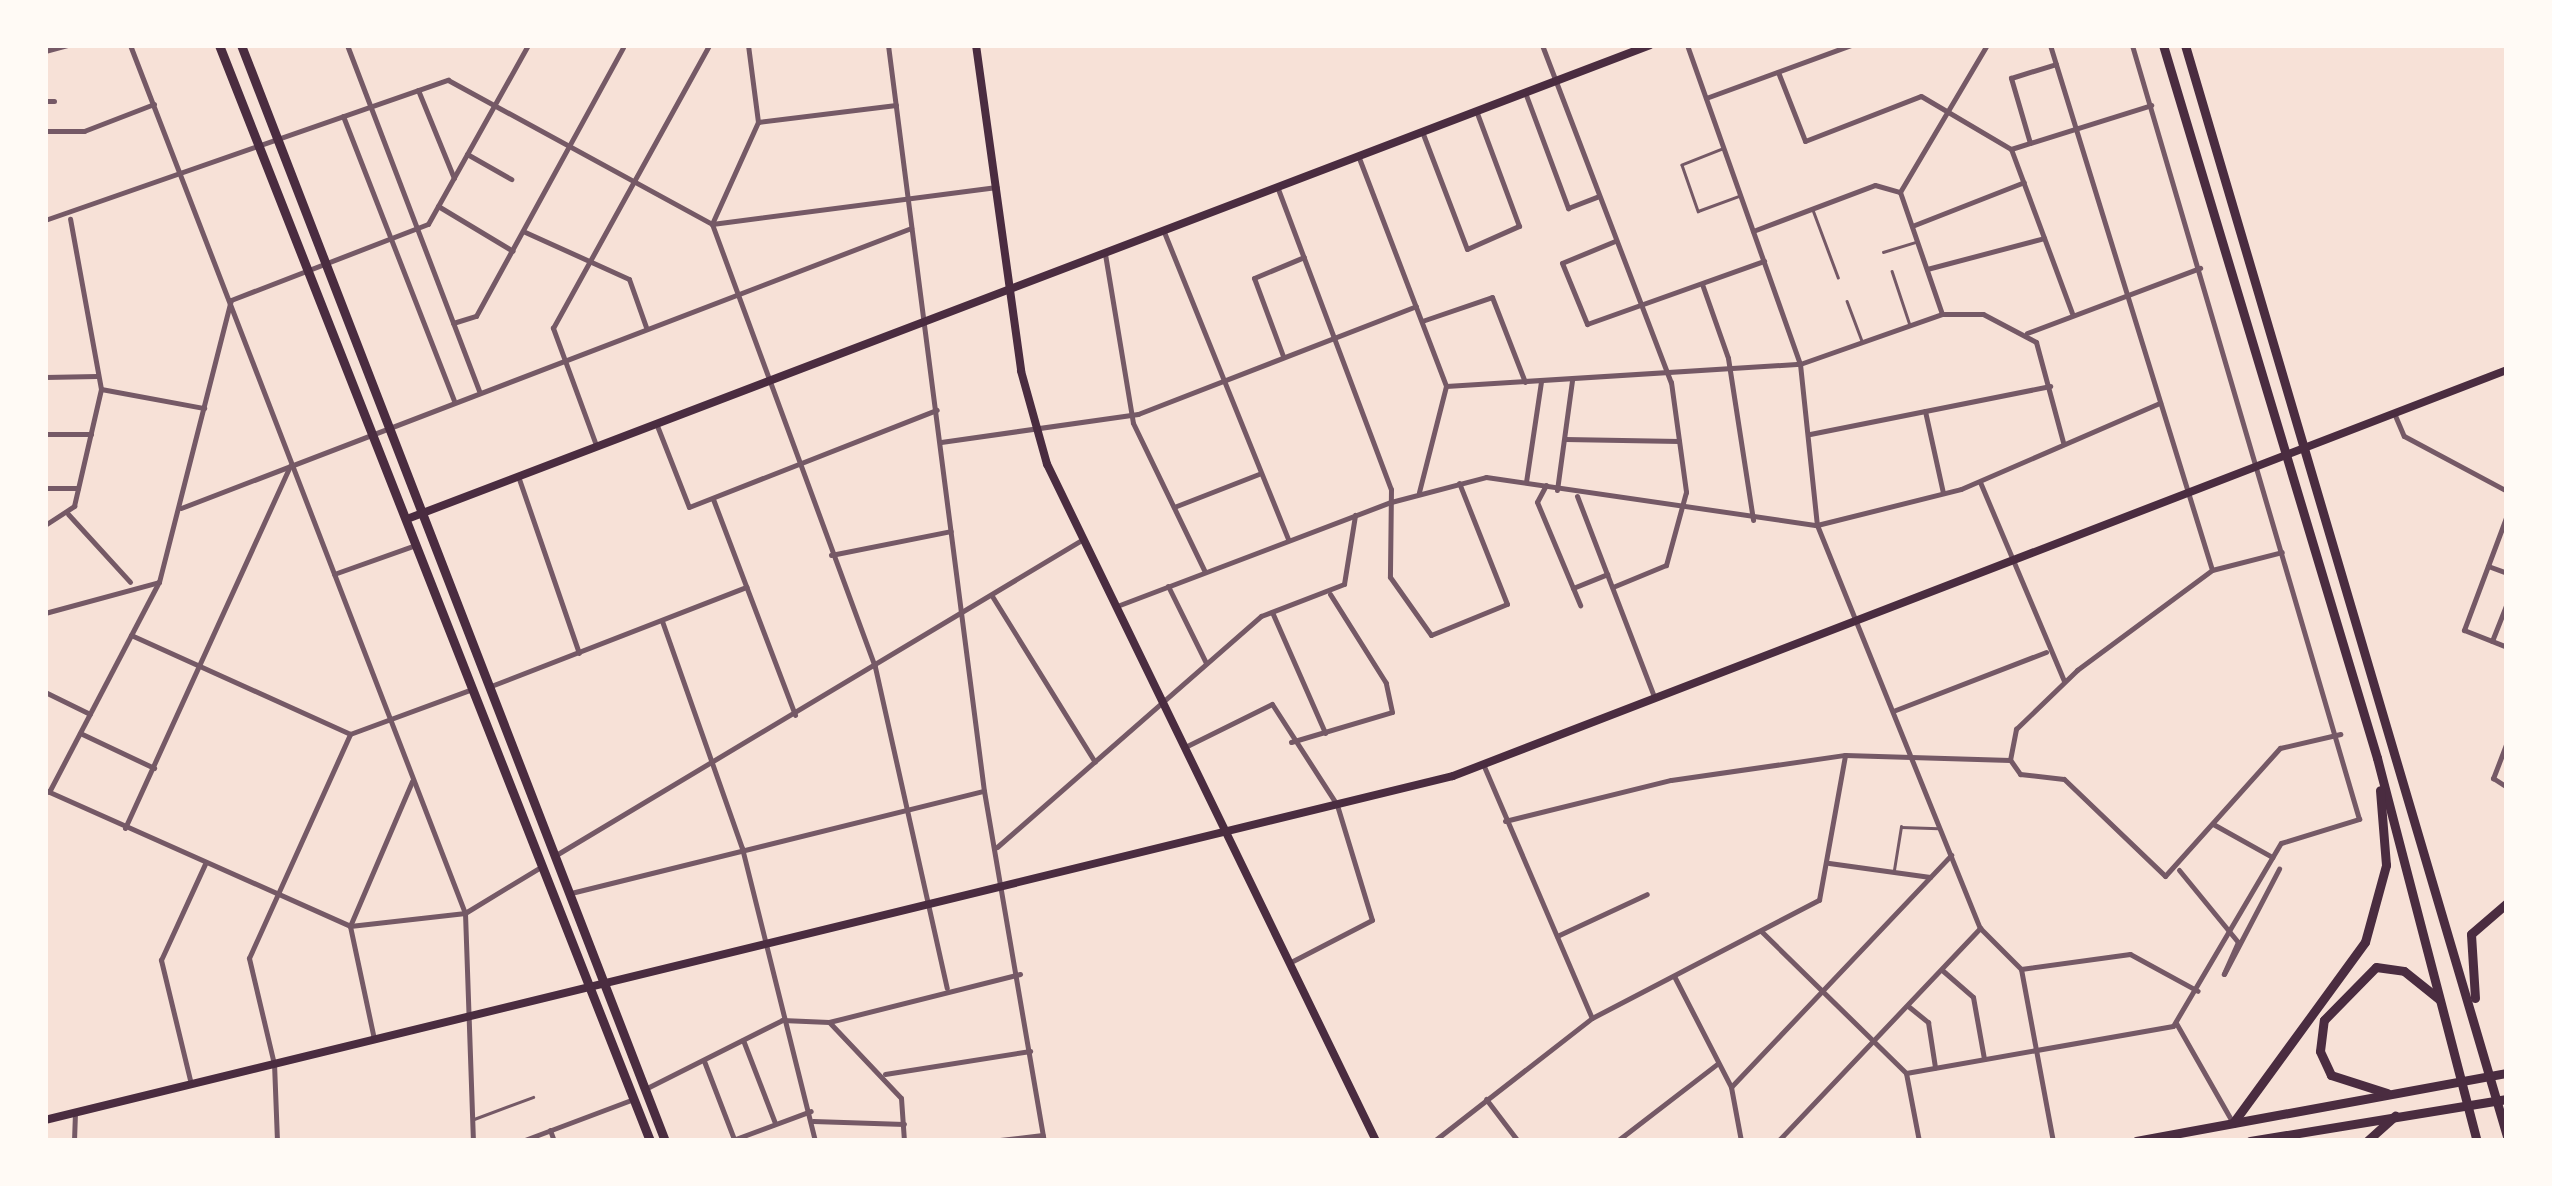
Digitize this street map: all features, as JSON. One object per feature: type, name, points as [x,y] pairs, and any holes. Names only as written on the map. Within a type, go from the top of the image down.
[{"type":"main road","points":[[218,45],[374,432],[539,868],[650,1141]]},
{"type":"main road","points":[[241,45],[276,144],[424,511],[665,1141]]},
{"type":"main road","points":[[976,45],[1010,289],[1035,429],[1080,541],[1117,606],[1161,704],[1376,1141]]},
{"type":"main road","points":[[408,519],[1650,45]]},
{"type":"main road","points":[[2163,45],[2377,758],[2476,1137]]},
{"type":"main road","points":[[2185,45],[2316,474],[2506,1131]]},
{"type":"main road","points":[[45,1120],[1006,888],[1483,764],[2507,370]]},
{"type":"main road","points":[[2233,1122],[2352,966],[2378,910],[2386,865],[2377,758]]},
{"type":"main road","points":[[2480,1031],[2469,941],[2484,916],[2507,904]]},
{"type":"main road","points":[[2387,1093],[2329,1072],[2320,1048],[2324,1020],[2376,968],[2404,970],[2440,1000]]},
{"type":"main road","points":[[2136,1141],[2507,1073]]},
{"type":"main road","points":[[2250,1141],[2507,1099]]},
{"type":"main road","points":[[2367,1141],[2395,1116]]},
{"type":"street","points":[[45,51],[68,45]]},
{"type":"street","points":[[130,45],[465,913],[474,1141]]},
{"type":"street","points":[[346,45],[478,390]]},
{"type":"street","points":[[230,300],[418,228],[438,206],[528,45]]},
{"type":"street","points":[[453,323],[476,316],[572,149],[620,46],[639,45]]},
{"type":"street","points":[[596,445],[553,328],[708,45]]},
{"type":"street","points":[[748,45],[758,122],[712,224],[766,382],[875,667],[904,809],[948,988]]},
{"type":"street","points":[[888,45],[984,792],[1006,888],[1044,1138],[991,1141]]},
{"type":"street","points":[[1542,45],[1666,374],[1686,492],[1677,511],[1666,565],[1613,588]]},
{"type":"street","points":[[1687,45],[1800,364],[1810,434],[1816,525],[1980,928],[2022,969],[2053,1141]]},
{"type":"street","points":[[1706,98],[1851,45]]},
{"type":"street","points":[[1900,192],[1987,45]]},
{"type":"street","points":[[2050,45],[2212,570]]},
{"type":"street","points":[[1906,1073],[2176,1024],[2281,844],[2359,818],[2340,734],[2252,468],[2200,268],[2132,45]]},
{"type":"street","points":[[2030,143],[2011,78],[2056,64]]},
{"type":"street","points":[[1778,72],[1805,142],[1921,96],[2012,150],[2072,313]]},
{"type":"street","points":[[45,220],[70,218],[183,179],[370,105],[448,80],[632,184],[712,224],[997,187]]},
{"type":"street","points":[[418,90],[454,178]]},
{"type":"street","points":[[1526,94],[1568,208],[1599,196]]},
{"type":"street","points":[[45,101],[54,101]]},
{"type":"street","points":[[45,131],[84,131],[154,104]]},
{"type":"street","points":[[758,122],[896,104]]},
{"type":"street","points":[[2012,150],[2151,105]]},
{"type":"street","points":[[1423,134],[1467,249],[1519,226],[1476,113]]},
{"type":"street","points":[[343,116],[454,400]]},
{"type":"street","points":[[467,154],[511,179]]},
{"type":"street","points":[[1360,158],[1446,386],[1419,492]]},
{"type":"street","points":[[1912,226],[2024,182]]},
{"type":"street","points":[[1753,230],[1876,185],[1900,192]]},
{"type":"street","points":[[1278,188],[1391,502],[1390,577],[1431,636],[1507,604],[1459,483]]},
{"type":"street","points":[[1900,192],[1942,314]]},
{"type":"street","points":[[438,206],[513,251]]},
{"type":"street","points":[[45,525],[68,514],[78,488],[100,389],[70,218]]},
{"type":"street","points":[[181,508],[478,390],[911,228]]},
{"type":"street","points":[[524,232],[629,279],[646,328]]},
{"type":"street","points":[[1164,232],[1288,539]]},
{"type":"street","points":[[1927,269],[2044,238]]},
{"type":"street","points":[[1615,240],[1562,263],[1587,324],[1764,261]]},
{"type":"street","points":[[1105,254],[1131,416],[1205,572]]},
{"type":"street","points":[[1284,357],[1254,278],[1304,257]]},
{"type":"street","points":[[2027,333],[2125,291],[2200,268]]},
{"type":"street","points":[[1702,284],[1729,369],[1753,520]]},
{"type":"street","points":[[1422,321],[1492,297],[1525,382]]},
{"type":"street","points":[[230,300],[181,508],[159,582],[47,791],[350,926],[465,913],[539,868]]},
{"type":"street","points":[[941,442],[1131,416],[1416,306]]},
{"type":"street","points":[[1446,386],[1800,364],[1942,314],[1983,314],[2027,333],[2050,386],[2063,444]]},
{"type":"street","points":[[45,376],[97,376]]},
{"type":"street","points":[[1557,490],[1572,380]]},
{"type":"street","points":[[1526,482],[1541,382]]},
{"type":"street","points":[[1810,434],[2050,386]]},
{"type":"street","points":[[100,389],[204,408]]},
{"type":"street","points":[[1117,606],[1288,539],[1419,492],[1459,483],[1526,482],[1577,496],[1677,511],[1816,525],[1980,482],[2160,403]]},
{"type":"street","points":[[656,423],[690,507],[937,410]]},
{"type":"street","points":[[1925,411],[1943,493]]},
{"type":"street","points":[[2394,413],[2404,436],[2507,492]]},
{"type":"street","points":[[45,434],[91,434]]},
{"type":"street","points":[[1565,439],[1679,441]]},
{"type":"street","points":[[125,828],[291,463]]},
{"type":"street","points":[[1174,507],[1261,472]]},
{"type":"street","points":[[518,476],[579,652]]},
{"type":"street","points":[[1980,482],[2046,652],[2064,681]]},
{"type":"street","points":[[1546,485],[1538,502],[1580,605]]},
{"type":"street","points":[[45,488],[78,488]]},
{"type":"street","points":[[1577,496],[1654,697]]},
{"type":"street","points":[[713,499],[795,714]]},
{"type":"street","points":[[68,514],[130,582]]},
{"type":"street","points":[[996,848],[1206,663],[1272,612],[1330,594],[1354,562],[1355,515]]},
{"type":"street","points":[[2507,515],[2464,630],[2507,648]]},
{"type":"street","points":[[831,555],[951,531]]},
{"type":"street","points":[[556,855],[1080,541]]},
{"type":"street","points":[[334,574],[417,544]]},
{"type":"street","points":[[2282,552],[2212,570],[2064,681],[2016,729],[2010,760],[2020,774],[2064,779],[2158,874],[2179,870],[2280,748],[2340,734]]},
{"type":"street","points":[[2488,566],[2507,573]]},
{"type":"street","points":[[1573,588],[1608,574]]},
{"type":"street","points":[[45,613],[130,582],[159,582]]},
{"type":"street","points":[[1168,586],[1206,663]]},
{"type":"street","points":[[491,686],[746,587]]},
{"type":"street","points":[[1291,742],[1392,712],[1386,684],[1330,594]]},
{"type":"street","points":[[992,596],[1094,762]]},
{"type":"street","points":[[2492,641],[2507,603]]},
{"type":"street","points":[[1272,612],[1325,733]]},
{"type":"street","points":[[662,621],[715,762],[742,848],[782,1020],[812,1111],[815,1141]]},
{"type":"street","points":[[131,636],[350,734]]},
{"type":"street","points":[[1894,711],[2046,652]]},
{"type":"street","points":[[276,1141],[274,1064],[249,958],[350,734],[472,689]]},
{"type":"street","points":[[45,692],[90,714]]},
{"type":"street","points":[[1183,748],[1272,704],[1291,742],[1337,805],[1372,920],[1290,963]]},
{"type":"street","points":[[80,734],[154,768]]},
{"type":"street","points":[[2507,742],[2493,778],[2507,787]]},
{"type":"street","points":[[1504,822],[1670,780],[1845,754],[2010,760]]},
{"type":"street","points":[[1434,1141],[1592,1018],[1818,900],[1829,863],[1845,754]]},
{"type":"street","points":[[1483,764],[1504,822],[1592,1018]]},
{"type":"street","points":[[374,1040],[350,926],[413,778]]},
{"type":"street","points":[[571,893],[742,848],[984,792]]},
{"type":"street","points":[[2214,824],[2274,857]]},
{"type":"street","points":[[1730,1087],[1951,855]]},
{"type":"street","points":[[1829,863],[1930,877]]},
{"type":"street","points":[[190,1084],[160,960],[205,864]]},
{"type":"street","points":[[2179,870],[2238,942],[2224,974],[2279,869]]},
{"type":"street","points":[[1557,936],[1646,894]]},
{"type":"street","points":[[1778,1141],[1980,928]]},
{"type":"street","points":[[1761,931],[1906,1073],[1919,1141]]},
{"type":"street","points":[[2022,969],[2130,954],[2198,991]]},
{"type":"street","points":[[1942,970],[1973,998],[1984,1058]]},
{"type":"street","points":[[647,1088],[782,1020],[830,1022],[948,988],[1020,974]]},
{"type":"street","points":[[1674,976],[1730,1087],[1740,1141]]},
{"type":"street","points":[[1908,1006],[1928,1022],[1935,1068]]},
{"type":"street","points":[[830,1022],[884,1074],[901,1098],[904,1141]]},
{"type":"street","points":[[2176,1024],[2233,1122]]},
{"type":"street","points":[[743,1040],[775,1123]]},
{"type":"street","points":[[884,1074],[1030,1051]]},
{"type":"street","points":[[704,1061],[732,1140],[812,1111]]},
{"type":"street","points":[[1617,1141],[1717,1064]]},
{"type":"street","points":[[1486,1099],[1518,1141]]},
{"type":"street","points":[[522,1141],[634,1100]]},
{"type":"street","points":[[74,1141],[75,1112]]},
{"type":"street","points":[[813,1121],[904,1124]]},
{"type":"street","points":[[550,1130],[554,1141]]},
{"type":"lane","points":[[1724,148],[1682,165],[1692,196],[1698,211],[1740,195]]},
{"type":"lane","points":[[1812,208],[1838,277]]},
{"type":"lane","points":[[1884,252],[1917,242]]},
{"type":"lane","points":[[1892,270],[1910,326]]},
{"type":"lane","points":[[1848,301],[1862,341]]},
{"type":"lane","points":[[1894,872],[1901,827],[1940,828]]},
{"type":"lane","points":[[472,1120],[533,1096]]}]
